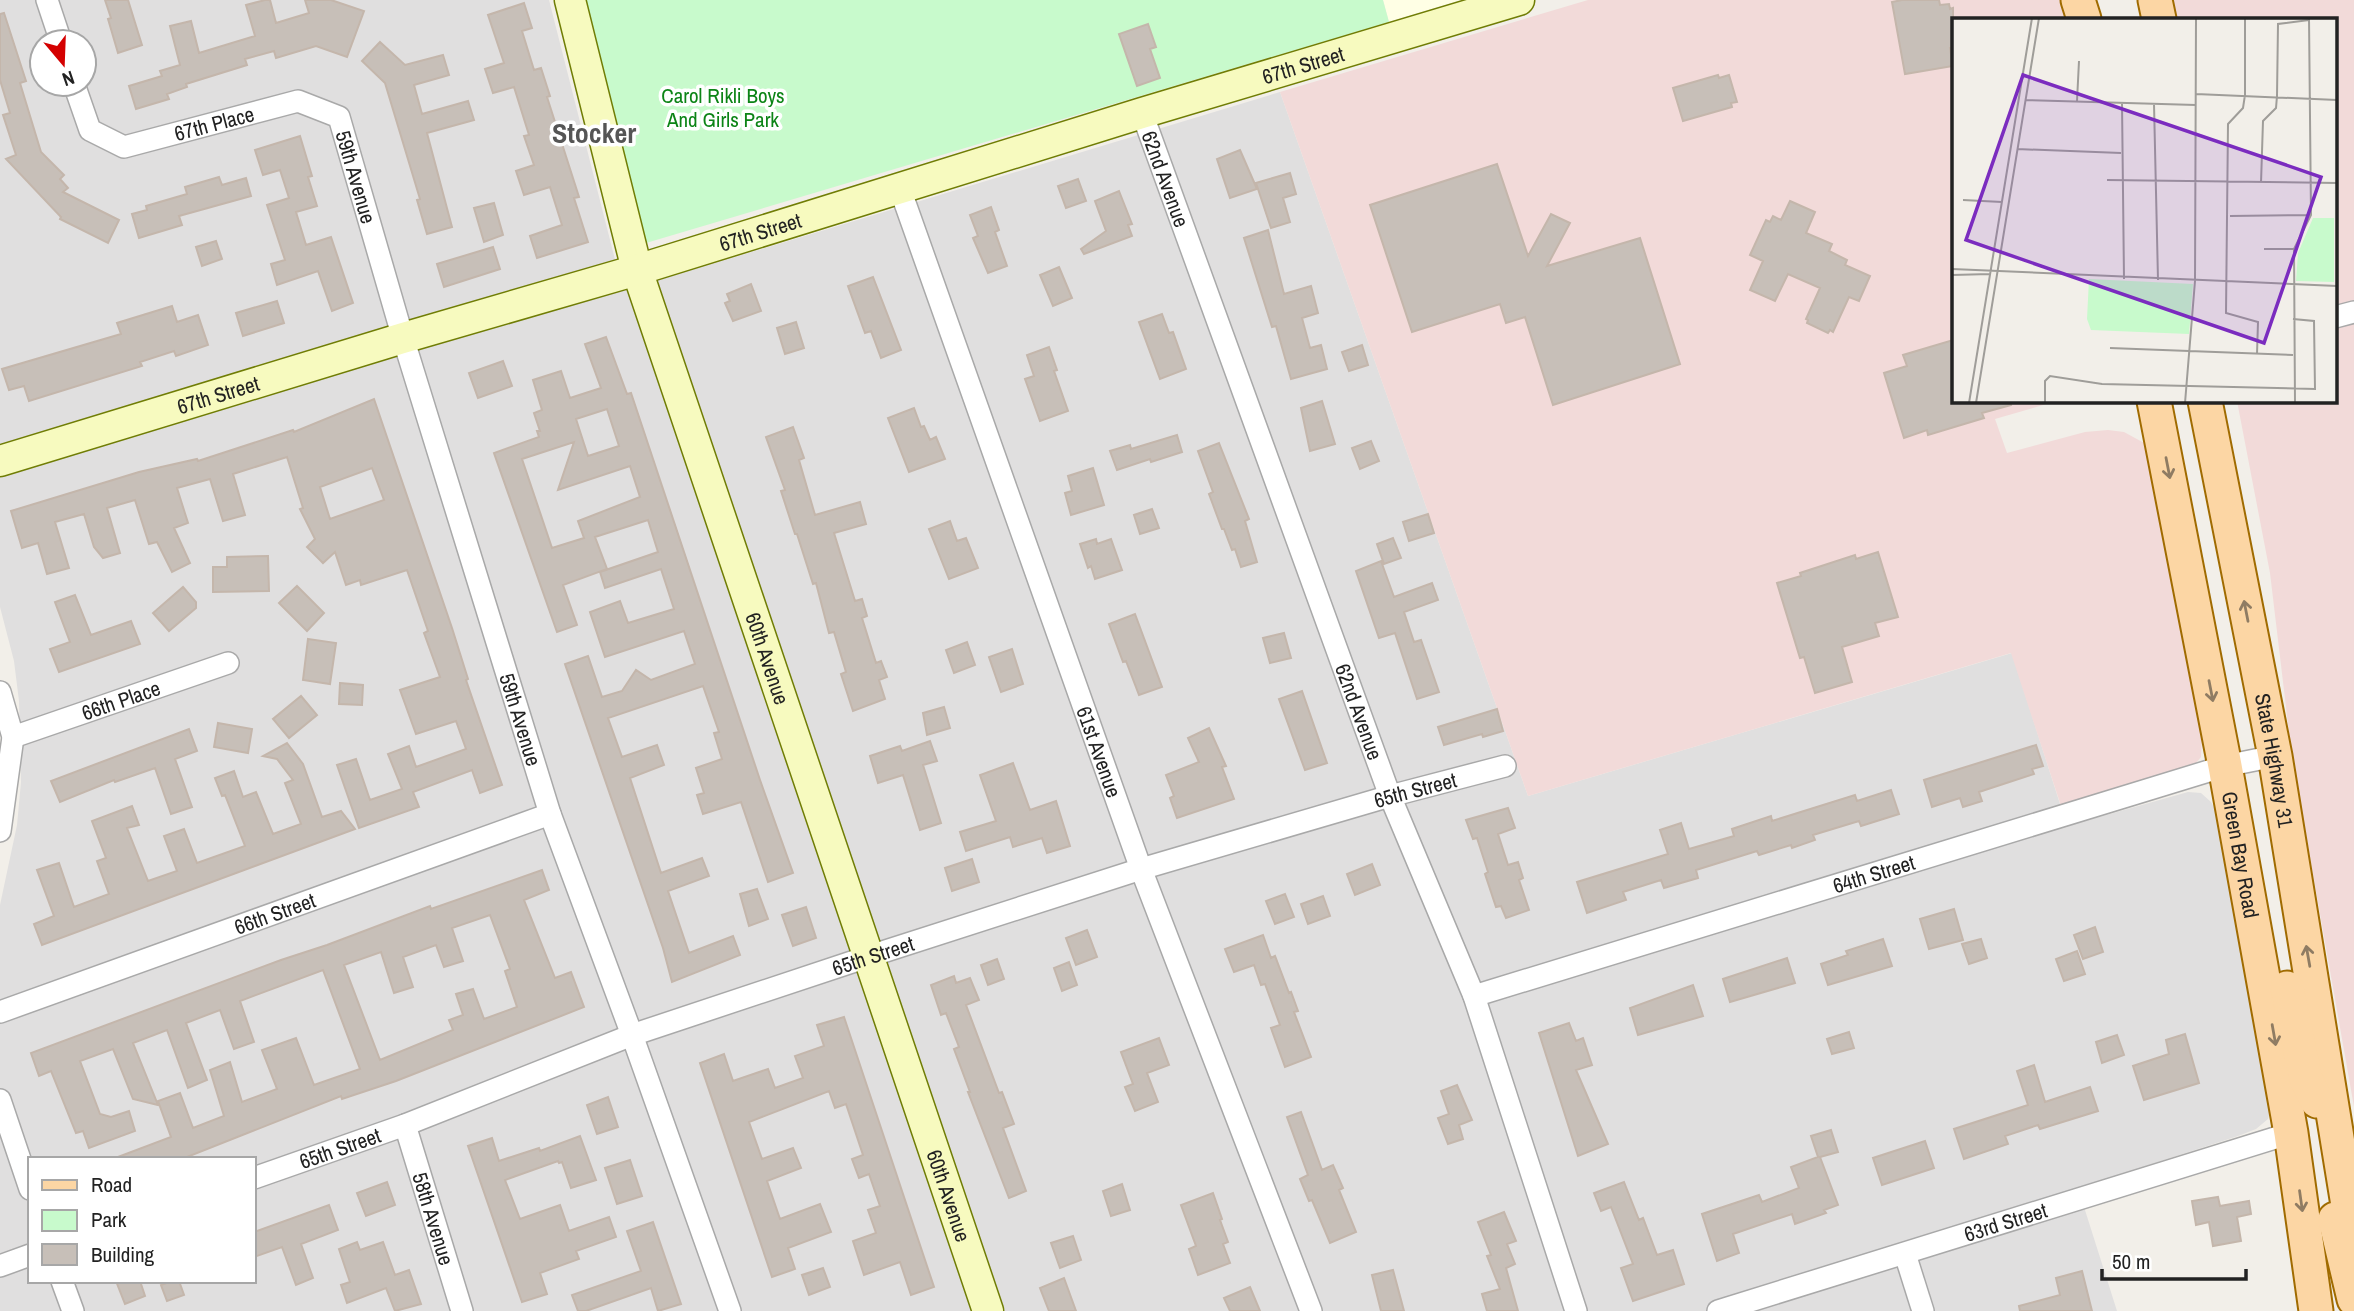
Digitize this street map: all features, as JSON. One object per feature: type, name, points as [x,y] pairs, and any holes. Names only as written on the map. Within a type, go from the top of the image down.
[{"type":"main road","points":[[2077,0],[2082,18]]},
{"type":"main road","points":[[2132,0],[2136,18]]},
{"type":"main road","points":[[2155,0],[2159,18]]},
{"type":"main road","name":"Green Bay Road","points":[[2154,402],[2225,766],[2291,1133],[2316,1311]]},
{"type":"main road","points":[[2186,402],[2211,510],[2236,558]]},
{"type":"main road","name":"State Highway 31","points":[[2205,402],[2275,756],[2336,1120]]},
{"type":"main road","points":[[2244,870],[2286,986],[2306,1079],[2319,1105],[2336,1120],[2354,1242]]},
{"type":"main road","points":[[2291,1133],[2308,1141],[2317,1150],[2328,1173],[2338,1240],[2354,1299]]},
{"type":"street","points":[[47,0],[56,28]]},
{"type":"street","name":"60th Avenue","points":[[570,0],[637,270],[988,1311]]},
{"type":"street","name":"67th Street","points":[[0,461],[637,270],[1142,113],[1519,0]]},
{"type":"street","name":"67th Place","points":[[80,98],[90,130],[124,147],[298,101],[339,117]]},
{"type":"street","name":"62nd Avenue","points":[[1142,113],[1390,796],[1474,996],[1576,1311]]},
{"type":"street","name":"59th Avenue","points":[[339,117],[403,338],[550,814],[730,1311]]},
{"type":"street","name":"61st Avenue","points":[[900,189],[1141,869],[1311,1311]]},
{"type":"street","points":[[2336,317],[2354,312]]},
{"type":"street","name":"66th Place","points":[[13,737],[228,663]]},
{"type":"street","points":[[0,692],[13,737],[0,831]]},
{"type":"street","name":"64th Street","points":[[1474,996],[2225,766],[2275,756]]},
{"type":"street","name":"65th Street","points":[[256,1177],[405,1125],[632,1035],[867,957],[1141,869],[1390,796],[1505,766]]},
{"type":"street","name":"66th Street","points":[[0,1012],[550,814]]},
{"type":"street","points":[[0,1100],[28,1183]]},
{"type":"street","name":"58th Avenue","points":[[405,1125],[462,1311]]},
{"type":"street","name":"63rd Street","points":[[1718,1311],[2291,1133]]},
{"type":"street","points":[[1905,1254],[1923,1311]]},
{"type":"street","points":[[0,1266],[28,1256]]},
{"type":"street","points":[[63,1283],[73,1311]]},
{"type":"shaded area","points":[[0,0],[549,0],[623,291],[1280,92],[1528,796],[2012,653],[2067,826],[2188,792],[2201,793],[2211,802],[2218,815],[2271,1108],[2268,1119],[2256,1129],[2078,1188],[2117,1311],[0,1311],[0,905],[17,825],[21,782],[19,701],[14,661],[0,607]]},
{"type":"shaded area","points":[[1383,0],[1461,0],[1389,22]]},
{"type":"shaded area","points":[[1588,0],[2064,0],[2067,18],[1952,18],[1952,402],[2054,402],[1995,419],[2007,453],[2085,432],[2108,430],[2124,432],[2146,444],[2202,734],[2201,757],[2196,763],[2061,806],[2011,653],[1528,796],[1280,92]]},
{"type":"shaded area","points":[[2162,0],[2354,0],[2354,1107],[2291,749],[2270,573],[2237,402],[2336,402],[2336,18],[2166,18]]},
{"type":"green space","name":"Carol Rikli Boys And Girls Park","points":[[583,0],[1383,0],[1389,22],[646,243]]},
{"type":"building","points":[[105,0],[128,0],[142,45],[118,53]]},
{"type":"building","points":[[270,0],[276,23],[309,13],[305,0],[331,0],[364,11],[347,57],[316,46],[276,58],[274,51],[245,59],[247,65],[186,84],[187,87],[167,94],[169,99],[136,109],[129,86],[162,76],[160,71],[180,65],[170,26],[191,21],[199,53],[255,36],[246,5]]},
{"type":"building","points":[[1939,0],[1940,5],[1949,4],[1950,9],[1953,8],[1950,48],[1952,66],[1905,74],[1892,2]]},
{"type":"building","points":[[524,3],[532,28],[522,31],[534,70],[541,68],[550,96],[547,97],[579,197],[574,198],[588,242],[537,258],[530,236],[562,225],[550,187],[524,195],[516,171],[534,165],[524,136],[529,135],[514,87],[493,93],[485,69],[504,63],[488,15]]},
{"type":"building","points":[[4,13],[26,81],[20,83],[41,152],[64,175],[60,179],[68,188],[63,192],[119,220],[108,243],[60,219],[6,159],[16,155],[3,115],[10,113],[0,80],[0,14]]},
{"type":"building","points":[[1148,24],[1156,47],[1150,49],[1160,78],[1137,86],[1119,34]]},
{"type":"building","points":[[380,42],[405,65],[443,55],[449,75],[414,85],[422,114],[468,101],[474,120],[427,133],[452,227],[427,234],[417,200],[420,199],[385,83],[362,61]]},
{"type":"building","points":[[1718,75],[1719,78],[1729,75],[1737,102],[1731,103],[1732,107],[1683,121],[1673,88]]},
{"type":"building","points":[[300,136],[312,176],[308,177],[317,206],[296,212],[306,245],[331,237],[353,303],[332,311],[318,271],[277,285],[271,264],[285,260],[267,205],[289,198],[280,170],[263,175],[255,150]]},
{"type":"building","points":[[1240,150],[1257,189],[1230,198],[1217,159]]},
{"type":"building","points":[[1497,164],[1528,256],[1551,214],[1570,223],[1547,266],[1640,238],[1680,364],[1553,405],[1525,317],[1506,323],[1500,304],[1412,332],[1370,205]]},
{"type":"building","points":[[1290,173],[1296,194],[1283,198],[1290,222],[1271,228],[1256,183]]},
{"type":"building","points":[[219,177],[222,185],[246,178],[251,196],[179,216],[182,225],[139,238],[132,214],[147,210],[146,206],[187,194],[185,187]]},
{"type":"building","points":[[1078,179],[1086,201],[1066,208],[1058,186]]},
{"type":"building","points":[[1119,191],[1132,224],[1128,225],[1132,236],[1084,254],[1081,249],[1106,231],[1095,201]]},
{"type":"building","points":[[1790,201],[1815,212],[1806,233],[1832,244],[1829,251],[1847,260],[1845,265],[1870,276],[1859,301],[1849,297],[1833,332],[1830,330],[1828,333],[1807,323],[1806,319],[1820,288],[1788,274],[1775,301],[1750,290],[1763,261],[1750,255],[1766,220],[1770,222],[1773,216],[1781,220]]},
{"type":"building","points":[[494,203],[503,235],[484,242],[474,208]]},
{"type":"building","points":[[991,207],[999,230],[995,232],[1007,266],[988,273],[973,238],[978,236],[970,215]]},
{"type":"building","points":[[1268,230],[1284,294],[1311,286],[1318,313],[1302,318],[1310,348],[1321,345],[1327,369],[1291,379],[1276,326],[1272,327],[1244,238]]},
{"type":"building","points":[[216,241],[222,259],[202,266],[196,247]]},
{"type":"building","points":[[493,247],[500,269],[444,287],[437,264]]},
{"type":"building","points":[[1059,267],[1072,298],[1053,306],[1040,275]]},
{"type":"building","points":[[873,277],[901,350],[881,358],[871,331],[865,333],[848,286]]},
{"type":"building","points":[[751,284],[761,311],[733,321],[725,303],[730,301],[727,294]]},
{"type":"building","points":[[277,301],[284,323],[243,336],[236,313]]},
{"type":"building","points":[[172,306],[177,322],[198,315],[208,345],[176,356],[174,351],[140,362],[142,366],[29,401],[24,386],[9,390],[2,369],[121,334],[117,323]]},
{"type":"building","points":[[1162,314],[1169,333],[1173,332],[1186,369],[1160,379],[1139,322]]},
{"type":"building","points":[[796,322],[804,348],[785,354],[777,328]]},
{"type":"building","points":[[606,337],[627,394],[631,393],[793,873],[768,882],[741,802],[703,814],[697,795],[704,793],[696,768],[722,759],[714,733],[719,732],[703,686],[608,718],[622,757],[657,745],[664,765],[630,778],[661,873],[702,858],[709,876],[668,891],[689,953],[733,936],[740,955],[672,982],[663,948],[565,664],[588,656],[602,697],[622,691],[636,670],[651,680],[695,664],[684,631],[605,657],[590,612],[620,601],[628,623],[674,609],[661,569],[605,588],[600,572],[658,552],[648,520],[595,537],[607,569],[563,585],[577,625],[557,632],[494,453],[539,437],[537,431],[540,431],[534,413],[542,410],[533,380],[561,371],[570,398],[601,388],[585,344]],"holes":[[[607,409],[619,446],[588,456],[576,419]],[[574,442],[558,490],[630,466],[640,497],[578,521],[584,538],[552,548],[522,459]]]},
{"type":"building","points":[[1952,340],[1952,402],[2010,402],[2011,405],[1982,413],[1984,418],[1928,435],[1927,430],[1904,438],[1884,373],[1907,366],[1903,355]]},
{"type":"building","points":[[1362,345],[1368,365],[1349,371],[1342,352]]},
{"type":"building","points":[[1049,347],[1068,411],[1040,421],[1025,379],[1034,376],[1027,355]]},
{"type":"building","points":[[503,361],[512,386],[478,398],[469,373]]},
{"type":"building","points":[[374,399],[502,785],[480,793],[472,770],[413,792],[419,807],[359,828],[337,765],[356,759],[370,800],[402,789],[388,754],[409,746],[416,767],[466,749],[456,721],[416,734],[400,690],[440,677],[424,633],[428,631],[407,570],[361,585],[360,580],[346,585],[335,552],[323,563],[307,547],[315,539],[300,509],[303,508],[287,457],[233,474],[245,515],[223,521],[210,479],[177,488],[188,523],[174,528],[190,563],[172,572],[157,542],[149,544],[135,500],[107,508],[120,553],[103,558],[94,547],[84,514],[55,522],[69,568],[47,574],[38,543],[22,548],[11,511],[139,472],[197,459],[198,461],[293,430],[294,432]],"holes":[[[372,468],[384,500],[330,519],[320,487]]]},
{"type":"building","points":[[1322,401],[1335,444],[1310,451],[1301,408]]},
{"type":"building","points":[[914,408],[921,427],[924,426],[930,440],[936,437],[945,459],[909,472],[888,418]]},
{"type":"building","points":[[793,427],[804,458],[799,460],[815,515],[860,502],[866,524],[834,533],[855,601],[862,599],[867,616],[862,618],[876,663],[881,661],[887,677],[879,680],[885,699],[853,711],[841,674],[846,672],[834,632],[829,633],[816,583],[813,584],[795,534],[781,491],[785,490],[766,437]]},
{"type":"building","points":[[1177,435],[1182,452],[1117,470],[1110,451],[1130,445],[1131,449]]},
{"type":"building","points":[[1371,441],[1379,461],[1360,469],[1352,448]]},
{"type":"building","points":[[1219,443],[1249,519],[1245,521],[1257,562],[1241,567],[1235,549],[1232,550],[1222,529],[1209,494],[1213,492],[1198,451]]},
{"type":"building","points":[[1093,468],[1104,505],[1071,515],[1065,493],[1072,491],[1068,476]]},
{"type":"building","points":[[1152,509],[1159,528],[1140,534],[1134,515]]},
{"type":"building","points":[[1428,514],[1434,533],[1409,541],[1403,522]]},
{"type":"building","points":[[950,521],[957,541],[966,538],[978,568],[949,579],[929,529]]},
{"type":"building","points":[[1393,538],[1401,558],[1384,564],[1377,544]]},
{"type":"building","points":[[1096,539],[1097,544],[1111,539],[1122,570],[1095,579],[1091,566],[1088,568],[1080,544]]},
{"type":"building","points":[[1878,552],[1898,617],[1875,623],[1879,636],[1842,647],[1852,682],[1815,693],[1804,657],[1800,658],[1777,583],[1855,555],[1856,559]]},
{"type":"building","points":[[268,556],[269,591],[213,592],[213,567],[227,567],[227,557]]},
{"type":"building","points":[[1381,561],[1394,597],[1432,583],[1438,600],[1404,612],[1414,642],[1421,640],[1439,692],[1417,699],[1395,633],[1379,638],[1356,571]]},
{"type":"building","points":[[297,586],[324,613],[307,631],[279,603]]},
{"type":"building","points":[[183,587],[196,602],[196,608],[169,631],[153,613]]},
{"type":"building","points":[[75,595],[91,635],[131,621],[140,644],[59,672],[50,649],[70,642],[55,602]]},
{"type":"building","points":[[1135,614],[1162,687],[1139,695],[1109,624]]},
{"type":"building","points":[[1284,633],[1291,658],[1270,663],[1263,638]]},
{"type":"building","points":[[308,639],[336,643],[330,684],[303,680]]},
{"type":"building","points":[[967,642],[975,665],[954,673],[946,650]]},
{"type":"building","points":[[1012,649],[1023,684],[1001,692],[989,657]]},
{"type":"building","points":[[340,683],[363,685],[362,705],[339,704]]},
{"type":"building","points":[[1302,691],[1327,763],[1305,770],[1279,699]]},
{"type":"building","points":[[301,696],[317,715],[289,738],[273,719]]},
{"type":"building","points":[[944,707],[950,728],[927,735],[923,713]]},
{"type":"building","points":[[1497,709],[1503,731],[1444,745],[1438,727]]},
{"type":"building","points":[[218,723],[252,729],[248,753],[214,747]]},
{"type":"building","points":[[1209,728],[1226,766],[1222,767],[1234,799],[1177,818],[1170,798],[1174,796],[1166,775],[1199,762],[1188,738]]},
{"type":"building","points":[[189,729],[197,751],[175,759],[192,807],[171,814],[155,768],[115,782],[114,780],[60,802],[51,781]]},
{"type":"building","points":[[930,741],[937,761],[923,765],[941,823],[920,830],[903,775],[878,783],[870,756],[900,746],[902,751]]},
{"type":"building","points":[[287,743],[303,764],[322,817],[341,811],[355,829],[42,945],[34,924],[54,916],[37,870],[59,863],[74,907],[109,894],[97,861],[106,858],[92,821],[132,806],[139,825],[127,828],[148,881],[177,871],[164,836],[184,829],[197,863],[245,846],[225,795],[222,796],[215,778],[234,771],[243,797],[256,792],[273,834],[301,824],[285,783],[293,780],[277,759],[263,756]]},
{"type":"building","points":[[2036,745],[2043,766],[2032,769],[2034,774],[1979,792],[1982,801],[1963,807],[1960,798],[1932,807],[1924,780]]},
{"type":"building","points":[[1013,763],[1030,810],[1056,801],[1070,846],[1047,853],[1042,838],[1013,847],[1010,837],[966,851],[960,832],[996,821],[980,775]]},
{"type":"building","points":[[1891,790],[1899,814],[1861,826],[1859,821],[1813,835],[1815,840],[1792,848],[1791,845],[1759,855],[1757,851],[1696,870],[1698,878],[1664,888],[1661,880],[1623,892],[1626,900],[1587,913],[1577,882],[1668,854],[1660,830],[1681,823],[1689,849],[1734,836],[1732,829],[1771,816],[1772,821],[1855,795],[1857,801]]},
{"type":"building","points":[[1508,808],[1515,828],[1498,834],[1508,865],[1518,862],[1523,878],[1519,880],[1529,910],[1506,918],[1501,906],[1496,907],[1477,838],[1473,839],[1466,820]]},
{"type":"building","points":[[972,859],[979,882],[952,891],[945,868]]},
{"type":"building","points":[[1372,864],[1380,885],[1355,895],[1347,874]]},
{"type":"building","points":[[542,870],[549,890],[524,900],[555,978],[571,972],[584,1007],[396,1081],[342,1099],[341,1096],[187,1157],[118,1157],[171,1137],[158,1101],[180,1093],[193,1128],[224,1116],[210,1070],[230,1062],[242,1102],[277,1089],[262,1050],[296,1038],[314,1085],[360,1069],[323,970],[240,1001],[254,1042],[234,1049],[220,1010],[186,1023],[207,1080],[188,1088],[167,1030],[133,1043],[158,1105],[133,1099],[113,1049],[80,1061],[100,1114],[111,1117],[129,1111],[135,1131],[89,1148],[83,1131],[76,1133],[51,1071],[39,1076],[31,1053],[430,906],[431,909]],"holes":[[[490,915],[510,969],[505,971],[517,1007],[484,1019],[473,989],[456,994],[463,1015],[449,1020],[453,1030],[380,1060],[344,965],[381,952],[394,993],[413,987],[403,957],[436,945],[444,967],[463,961],[452,928]]]},
{"type":"building","points":[[757,889],[768,919],[749,926],[740,894]]},
{"type":"building","points":[[1285,894],[1294,917],[1275,924],[1266,901]]},
{"type":"building","points":[[1323,896],[1330,916],[1308,924],[1301,904]]},
{"type":"building","points":[[806,907],[816,938],[793,946],[782,915]]},
{"type":"building","points":[[1954,909],[1963,940],[1929,949],[1920,919]]},
{"type":"building","points":[[2095,927],[2103,952],[2083,959],[2074,935]]},
{"type":"building","points":[[1087,930],[1097,957],[1076,965],[1066,938]]},
{"type":"building","points":[[1263,935],[1271,958],[1275,956],[1289,993],[1291,992],[1298,1011],[1294,1012],[1311,1057],[1285,1067],[1271,1028],[1280,1025],[1265,984],[1261,985],[1254,965],[1234,972],[1225,949]]},
{"type":"building","points":[[1883,939],[1892,966],[1828,985],[1821,964],[1848,955],[1846,951]]},
{"type":"building","points":[[1981,939],[1987,958],[1969,964],[1962,944]]},
{"type":"building","points":[[2077,951],[2085,974],[2064,981],[2056,959]]},
{"type":"building","points":[[1787,958],[1795,983],[1730,1002],[1723,979]]},
{"type":"building","points":[[997,959],[1004,979],[988,985],[981,965]]},
{"type":"building","points":[[1069,962],[1077,985],[1062,991],[1054,968]]},
{"type":"building","points":[[954,976],[956,983],[970,978],[979,1000],[966,1005],[999,1093],[1002,1092],[1014,1124],[1003,1128],[1026,1191],[1009,1198],[968,1092],[954,1049],[959,1047],[946,1013],[941,1015],[931,985]]},
{"type":"building","points":[[1693,985],[1703,1016],[1638,1035],[1630,1008]]},
{"type":"building","points":[[844,1017],[934,1287],[911,1295],[900,1262],[864,1275],[853,1241],[876,1233],[868,1210],[880,1206],[869,1174],[859,1178],[852,1159],[863,1155],[846,1104],[835,1108],[829,1091],[749,1122],[762,1159],[793,1148],[801,1168],[767,1181],[780,1219],[820,1204],[831,1232],[788,1248],[795,1269],[772,1277],[700,1063],[724,1054],[733,1081],[768,1069],[775,1088],[803,1078],[795,1056],[824,1046],[817,1025]]},
{"type":"building","points":[[1569,1023],[1576,1041],[1583,1038],[1592,1065],[1576,1070],[1608,1144],[1578,1156],[1539,1033]]},
{"type":"building","points":[[1849,1032],[1854,1048],[1832,1054],[1827,1039]]},
{"type":"building","points":[[2185,1034],[2199,1083],[2144,1100],[2133,1066],[2169,1054],[2166,1040]]},
{"type":"building","points":[[2117,1035],[2124,1055],[2102,1063],[2096,1042]]},
{"type":"building","points":[[1159,1038],[1169,1065],[1147,1073],[1158,1102],[1135,1111],[1125,1087],[1133,1084],[1121,1052]]},
{"type":"building","points":[[2034,1065],[2045,1102],[2090,1087],[2098,1111],[2040,1129],[2038,1125],[2005,1136],[2008,1144],[1964,1159],[1954,1129],[2028,1105],[2017,1071]]},
{"type":"building","points":[[1457,1085],[1472,1120],[1459,1125],[1463,1139],[1448,1144],[1438,1118],[1449,1114],[1441,1091]]},
{"type":"building","points":[[608,1097],[618,1127],[597,1134],[587,1105]]},
{"type":"building","points":[[1301,1112],[1322,1170],[1333,1165],[1343,1188],[1339,1190],[1356,1232],[1330,1243],[1300,1179],[1308,1175],[1287,1117]]},
{"type":"building","points":[[1831,1130],[1838,1152],[1820,1157],[1838,1205],[1824,1210],[1826,1213],[1795,1224],[1792,1214],[1733,1234],[1739,1253],[1717,1261],[1702,1214],[1759,1195],[1762,1202],[1799,1188],[1791,1167],[1818,1157],[1811,1136]]},
{"type":"building","points":[[580,1136],[596,1180],[571,1188],[562,1162],[558,1161],[505,1180],[520,1219],[560,1205],[569,1231],[609,1217],[616,1237],[576,1251],[579,1259],[540,1273],[547,1294],[522,1302],[468,1146],[492,1138],[499,1161],[539,1148],[540,1151]]},
{"type":"building","points":[[1925,1141],[1934,1168],[1882,1185],[1873,1158]]},
{"type":"building","points":[[630,1160],[642,1196],[617,1204],[605,1168]]},
{"type":"building","points":[[387,1182],[395,1205],[366,1216],[357,1193]]},
{"type":"building","points":[[1624,1182],[1639,1220],[1643,1218],[1657,1255],[1673,1250],[1684,1284],[1633,1301],[1621,1268],[1633,1264],[1611,1207],[1601,1211],[1594,1193]]},
{"type":"building","points":[[1122,1184],[1130,1210],[1111,1216],[1103,1191]]},
{"type":"building","points":[[1213,1193],[1228,1242],[1223,1244],[1230,1263],[1198,1275],[1189,1249],[1196,1246],[1181,1205]]},
{"type":"building","points":[[2218,1197],[2220,1206],[2249,1201],[2251,1214],[2237,1217],[2241,1241],[2213,1246],[2209,1222],[2196,1225],[2192,1201]]},
{"type":"building","points":[[329,1205],[338,1230],[301,1244],[313,1278],[296,1285],[282,1247],[256,1256],[256,1231]]},
{"type":"building","points":[[1504,1212],[1516,1241],[1507,1244],[1515,1264],[1506,1268],[1518,1311],[1487,1311],[1482,1294],[1500,1289],[1478,1222]]},
{"type":"building","points":[[653,1222],[681,1304],[658,1311],[651,1288],[586,1311],[578,1311],[572,1295],[641,1271],[627,1231]]},
{"type":"building","points":[[1073,1236],[1081,1260],[1060,1268],[1051,1243]]},
{"type":"building","points":[[357,1242],[360,1250],[383,1242],[395,1275],[409,1270],[421,1304],[395,1311],[386,1288],[347,1303],[341,1285],[350,1282],[339,1249]]},
{"type":"building","points":[[823,1268],[830,1287],[809,1295],[802,1275]]},
{"type":"building","points":[[1393,1270],[1404,1311],[1381,1311],[1372,1275]]},
{"type":"building","points":[[2082,1271],[2092,1311],[2020,1311],[2019,1306],[2060,1295],[2056,1278]]},
{"type":"building","points":[[1064,1278],[1076,1311],[1049,1311],[1040,1288]]},
{"type":"building","points":[[117,1283],[141,1283],[145,1296],[125,1304]]},
{"type":"building","points":[[180,1283],[184,1295],[167,1301],[161,1285]]},
{"type":"building","points":[[1250,1287],[1260,1311],[1230,1311],[1224,1298]]},
{"type":"district","name":"Stocker","points":[[594,133]]}]
